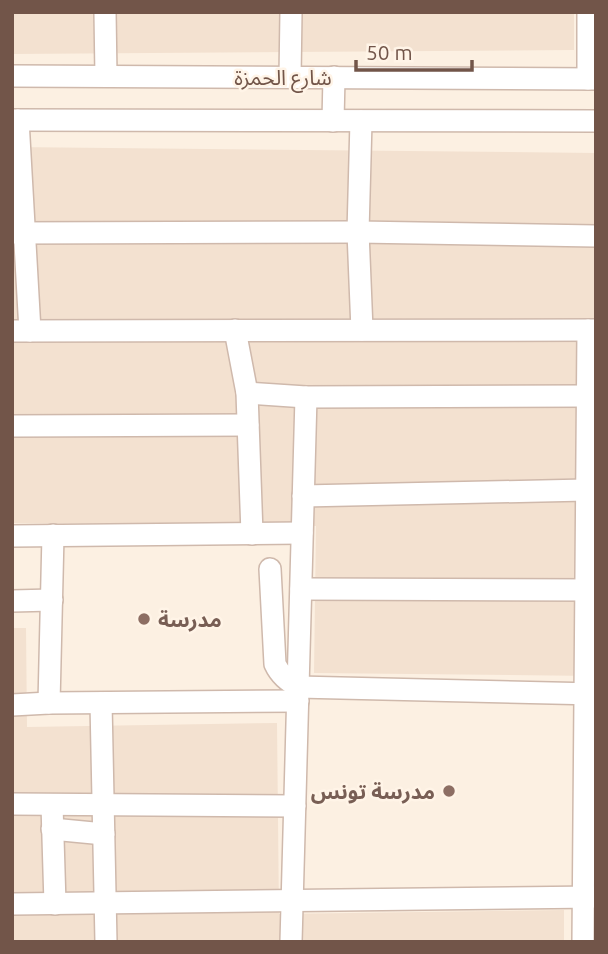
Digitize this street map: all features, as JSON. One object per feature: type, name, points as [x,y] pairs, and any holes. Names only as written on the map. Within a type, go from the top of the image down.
[{"type":"street","points":[[105,12],[106,76]]},
{"type":"street","points":[[290,77],[291,12]]},
{"type":"street","points":[[588,12],[592,79]]},
{"type":"street","name":"شارع الحمزة","points":[[12,76],[592,79]]},
{"type":"street","points":[[333,121],[334,77]]},
{"type":"street","points":[[15,120],[21,331],[592,330],[587,396],[591,430],[586,490],[591,531],[590,897],[583,942]]},
{"type":"street","name":"شارع الحمزة","points":[[15,120],[596,121]]},
{"type":"street","points":[[361,121],[358,232],[362,330]]},
{"type":"street","points":[[18,233],[358,232],[596,236]]},
{"type":"street","points":[[235,330],[247,393],[252,534]]},
{"type":"street","points":[[247,393],[306,397],[587,396]]},
{"type":"street","points":[[291,942],[306,397]]},
{"type":"street","points":[[12,426],[248,425]]},
{"type":"street","points":[[303,496],[586,490]]},
{"type":"street","points":[[12,536],[302,533]]},
{"type":"street","points":[[49,703],[53,535]]},
{"type":"street","points":[[270,569],[275,664],[298,694]]},
{"type":"street","points":[[301,589],[591,590]]},
{"type":"street","points":[[12,601],[52,600]]},
{"type":"street","points":[[12,705],[298,694],[590,694]]},
{"type":"street","points":[[101,703],[106,942]]},
{"type":"street","points":[[12,804],[295,806]]},
{"type":"street","points":[[52,804],[55,904]]},
{"type":"street","points":[[52,830],[104,834]]},
{"type":"street","points":[[12,904],[590,897]]},
{"type":"shaded area","points":[[12,12],[574,12],[574,50],[12,54]]},
{"type":"shaded area","points":[[12,147],[596,153],[596,676],[314,673],[316,526],[12,523]]},
{"type":"shaded area","points":[[12,628],[26,628],[27,727],[277,723],[279,914],[564,910],[564,942],[12,942]]},
{"type":"place","name":"مدرسة","points":[[144,619]]},
{"type":"place","name":"مدرسة تونس","points":[[449,791]]}]
